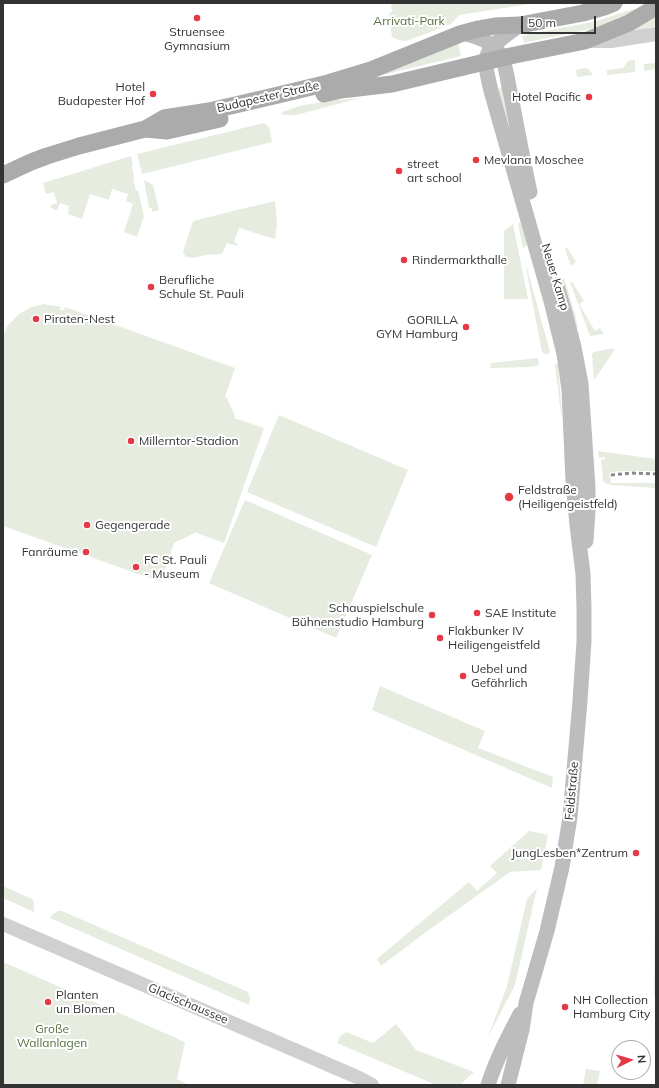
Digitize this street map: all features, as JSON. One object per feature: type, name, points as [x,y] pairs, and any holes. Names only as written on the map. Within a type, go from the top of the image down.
[{"type":"main road","name":"Budapester Straße","points":[[3,175],[47,156],[145,129],[164,118],[209,111],[289,93],[353,75],[390,63],[463,33],[495,26],[520,25],[583,13],[614,3]]},
{"type":"main road","name":"Budapester Straße","points":[[145,129],[167,131],[334,92],[382,86],[485,62],[498,53],[585,41],[629,23],[656,7]]},
{"type":"main road","points":[[463,33],[480,38],[498,53],[505,36],[520,25]]},
{"type":"main road","name":"Neuer Kamp","points":[[498,53],[507,79],[531,198],[566,316],[579,370],[588,480],[581,498]]},
{"type":"main road","name":"Neuer Kamp","points":[[485,62],[562,344],[569,390],[581,498]]},
{"type":"main road","name":"Feldstraße","points":[[508,1085],[522,1030],[526,1002],[547,931],[559,883],[570,817],[584,641],[581,498]]},
{"type":"main road","name":"Feldstraße","points":[[488,1085],[503,1048],[526,1002]]},
{"type":"street","points":[[585,41],[611,41],[656,34]]},
{"type":"street","name":"Glacischaussee","points":[[3,924],[357,1077],[372,1085]]},
{"type":"green space","name":"Arrivati-Park","points":[[391,3],[536,3],[459,15],[451,24],[406,41],[392,37],[389,15],[392,11]]},
{"type":"green space","points":[[641,8],[641,10],[600,27],[524,43],[522,36],[596,21]]},
{"type":"green space","points":[[656,14],[656,26],[625,33]]},
{"type":"green space","points":[[458,42],[461,56],[374,77]]},
{"type":"green space","points":[[635,60],[635,72],[607,75],[607,70],[623,68],[628,61]]},
{"type":"green space","points":[[656,63],[656,69],[644,71],[644,64]]},
{"type":"green space","points":[[584,68],[589,69],[593,75],[577,77],[576,70]]},
{"type":"green space","points":[[502,88],[508,121],[505,121],[497,89]]},
{"type":"green space","points":[[360,98],[296,115],[283,115],[282,112],[300,106],[327,101]]},
{"type":"green space","points":[[264,123],[269,127],[272,142],[142,174],[137,154]]},
{"type":"green space","points":[[131,156],[133,178],[136,191],[138,190],[144,216],[137,237],[124,232],[133,204],[126,201],[128,194],[112,189],[109,200],[90,194],[82,219],[68,214],[69,206],[60,203],[57,210],[50,207],[51,205],[57,203],[54,192],[46,194],[43,183]]},
{"type":"green space","points":[[144,180],[153,185],[159,210],[152,212],[152,208],[149,208]]},
{"type":"green space","points":[[275,201],[277,224],[275,239],[239,228],[234,242],[238,244],[238,246],[227,243],[222,254],[205,255],[194,258],[186,257],[183,252],[193,221]]},
{"type":"green space","points":[[518,223],[521,223],[527,245],[523,248]]},
{"type":"green space","points":[[513,224],[528,299],[504,299],[504,231]]},
{"type":"green space","points":[[567,247],[576,262],[571,266],[565,249]]},
{"type":"green space","points":[[526,268],[550,352],[546,355],[542,352]]},
{"type":"green space","points":[[563,278],[575,314],[578,328],[577,328]]},
{"type":"green space","points":[[570,282],[572,282],[584,301],[579,304],[595,331],[600,328],[604,334],[590,336]]},
{"type":"green space","name":"Millerntor-Stadion","points":[[44,304],[61,307],[60,310],[64,310],[65,307],[235,368],[225,397],[227,398],[235,416],[234,418],[264,428],[224,543],[194,532],[193,534],[174,543],[161,582],[3,526],[3,336],[8,325],[19,314],[31,307]]},
{"type":"green space","points":[[613,348],[614,351],[594,380],[592,354],[594,352]]},
{"type":"green space","points":[[538,358],[539,365],[529,367],[490,368],[491,363]]},
{"type":"green space","points":[[555,364],[558,365],[562,415],[561,415]]},
{"type":"green space","points":[[279,415],[408,470],[376,547],[247,492]]},
{"type":"green space","points":[[598,451],[656,459],[656,471],[610,472],[611,483],[656,483],[656,488],[611,485],[605,483],[603,480],[601,460],[605,459],[605,457],[599,458]]},
{"type":"green space","points":[[245,500],[372,555],[336,638],[209,583]]},
{"type":"green space","points":[[380,686],[485,731],[478,748],[553,777],[552,788],[372,710]]},
{"type":"green space","points":[[529,831],[548,835],[541,870],[510,872],[381,966],[377,959],[469,882],[477,891],[497,873],[490,866]]},
{"type":"green space","points":[[3,886],[32,899],[34,903],[34,912],[3,898]]},
{"type":"green space","points":[[537,888],[515,985],[488,1037],[507,986],[527,899]]},
{"type":"green space","points":[[656,905],[656,998],[654,997]]},
{"type":"green space","points":[[58,911],[62,911],[248,992],[250,998],[249,1005],[50,918]]},
{"type":"green space","name":"Planten un Blomen","points":[[3,962],[185,1042],[177,1079],[189,1085],[3,1085]]},
{"type":"green space","points":[[396,1024],[416,1050],[474,1072],[460,1085],[436,1085],[337,1043],[340,1036],[346,1032],[373,1043]]},
{"type":"green space","points":[[586,1069],[600,1071],[597,1085],[583,1085]]},
{"type":"railway","points":[[611,475],[632,473],[656,474]]},
{"type":"place","name":"Struensee Gymnasium","points":[[197,18]]},
{"type":"place","name":"Hotel Budapester Hof","points":[[153,94]]},
{"type":"place","name":"Hotel Pacific","points":[[589,97]]},
{"type":"place","name":"Mevlana Moschee","points":[[476,160]]},
{"type":"place","name":"street art school","points":[[399,171]]},
{"type":"place","name":"Rindermarkthalle","points":[[404,260]]},
{"type":"place","name":"Berufliche Schule St. Pauli","points":[[151,287]]},
{"type":"place","name":"Piraten-Nest","points":[[36,319]]},
{"type":"place","name":"GORILLA GYM Hamburg","points":[[466,327]]},
{"type":"place","name":"Millerntor-Stadion","points":[[131,441]]},
{"type":"place","name":"Feldstraße (Heiligengeistfeld)","points":[[509,497]]},
{"type":"place","name":"Gegengerade","points":[[87,525]]},
{"type":"place","name":"Fanräume","points":[[86,552]]},
{"type":"place","name":"FC St. Pauli - Museum","points":[[136,567]]},
{"type":"place","name":"SAE Institute","points":[[477,613]]},
{"type":"place","name":"Schauspielschule Bühnenstudio Hamburg","points":[[432,615]]},
{"type":"place","name":"Flakbunker IV Heiligengeistfeld","points":[[440,638]]},
{"type":"place","name":"Uebel und Gefährlich","points":[[463,676]]},
{"type":"place","name":"JungLesben*Zentrum","points":[[636,853]]},
{"type":"place","name":"Planten un Blomen","points":[[48,1002]]},
{"type":"place","name":"NH Collection Hamburg City","points":[[565,1007]]},
{"type":"park label","name":"Große Wallanlagen","points":[[52,1036]]}]
